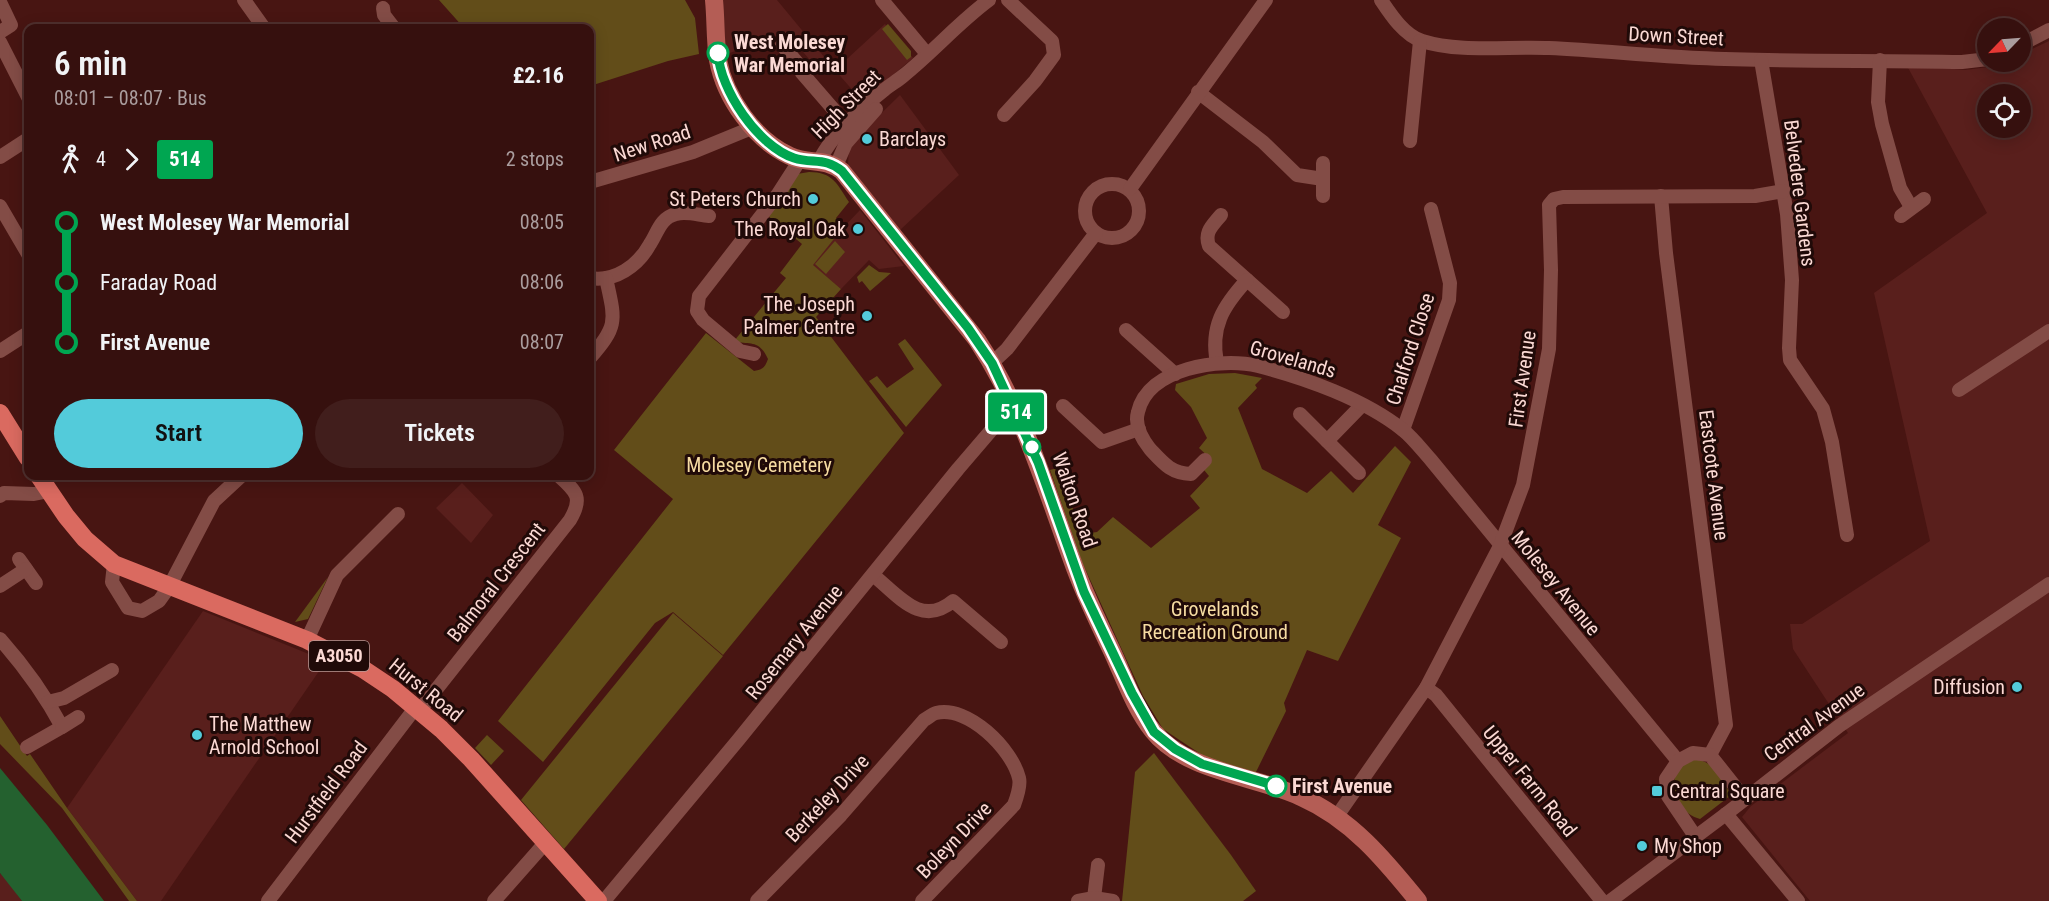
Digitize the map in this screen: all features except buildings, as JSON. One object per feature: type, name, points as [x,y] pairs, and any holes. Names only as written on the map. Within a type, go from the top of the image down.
[{"type":"main road","points":[[714,0],[720,66],[726,85],[749,121],[775,147],[797,159],[828,163]]},
{"type":"main road","name":"Walton Road","points":[[828,163],[853,183],[977,340],[992,363],[1038,462],[1084,592],[1132,693],[1154,732],[1187,757],[1219,770],[1279,787],[1336,816],[1378,853],[1418,901]]},
{"type":"main road","points":[[0,413],[24,452]]},
{"type":"main road","name":"Hurst Road","points":[[42,480],[66,516],[85,539],[114,564],[307,640],[363,669],[418,709],[471,759],[598,901]]},
{"type":"street","points":[[244,0],[261,24]]},
{"type":"street","points":[[882,0],[927,54]]},
{"type":"street","name":"High Street","points":[[828,163],[830,143],[847,125],[884,89],[902,77],[952,30],[989,0]]},
{"type":"street","points":[[1004,115],[1035,81],[1054,55],[1052,41],[1008,0]]},
{"type":"street","points":[[1130,189],[1266,0]]},
{"type":"street","points":[[1381,0],[1402,27],[1420,41],[1410,141]]},
{"type":"street","points":[[0,2],[11,26],[0,32]]},
{"type":"street","points":[[383,8],[384,15],[391,24]]},
{"type":"street","points":[[2031,39],[2049,30]]},
{"type":"street","name":"Down Street","points":[[1420,41],[1454,47],[1549,48],[1697,58],[1962,62],[1977,60]]},
{"type":"street","points":[[0,42],[24,89]]},
{"type":"street","points":[[782,45],[800,66],[802,73],[847,125]]},
{"type":"street","name":"Belvedere Gardens","points":[[1761,60],[1787,214],[1792,280],[1790,360],[1823,408],[1832,442],[1847,535]]},
{"type":"street","points":[[1880,60],[1878,102],[1906,212],[1924,198]]},
{"type":"street","name":"High Street","points":[[828,163],[902,77]]},
{"type":"street","points":[[1198,92],[1263,142],[1296,175],[1323,179]]},
{"type":"street","name":"New Road","points":[[594,181],[693,152],[726,137],[749,121]]},
{"type":"street","points":[[0,157],[24,142]]},
{"type":"street","points":[[754,354],[740,351],[703,320],[697,311],[699,296],[778,194],[796,166],[797,159]]},
{"type":"street","points":[[1323,163],[1323,196]]},
{"type":"street","points":[[1111,183],[1121,184],[1130,189],[1139,205],[1140,214],[1137,224],[1123,236],[1114,238],[1096,233],[1089,226],[1085,217],[1088,198],[1094,190],[1111,183]]},
{"type":"street","name":"First Avenue","points":[[1336,816],[1426,688],[1500,546],[1523,485],[1548,349],[1551,270],[1549,205],[1554,199],[1563,196],[1755,196],[1784,191]]},
{"type":"street","name":"Eastcote Avenue","points":[[1661,196],[1726,725],[1710,755]]},
{"type":"street","points":[[0,206],[24,247]]},
{"type":"street","points":[[594,278],[617,275],[634,265],[650,245],[658,227],[666,219],[687,207],[708,216]]},
{"type":"street","name":"Chalford Close","points":[[1403,430],[1449,300],[1450,283],[1431,209]]},
{"type":"street","points":[[1221,215],[1209,230],[1206,238],[1209,246],[1283,312]]},
{"type":"street","points":[[992,363],[1006,349],[1096,233]]},
{"type":"street","points":[[594,352],[611,331],[614,318],[606,278]]},
{"type":"street","points":[[1217,363],[1214,333],[1218,319],[1247,280]]},
{"type":"street","points":[[1126,330],[1175,374]]},
{"type":"street","points":[[1959,390],[2049,331]]},
{"type":"street","points":[[0,351],[24,336]]},
{"type":"street","name":"Grovelands","points":[[1139,429],[1136,419],[1140,401],[1156,384],[1175,374],[1226,362],[1257,366],[1343,393],[1403,430]]},
{"type":"street","points":[[1327,441],[1362,405]]},
{"type":"street","points":[[1063,406],[1102,442],[1139,429],[1142,439],[1159,459],[1176,473],[1191,474],[1205,460]]},
{"type":"street","name":"Rosemary Avenue","points":[[604,901],[1000,420],[1015,410]]},
{"type":"street","points":[[1299,414],[1359,473]]},
{"type":"street","name":"Molesey Avenue","points":[[1403,430],[1431,460],[1678,761]]},
{"type":"street","points":[[0,496],[34,494],[42,480]]},
{"type":"street","points":[[114,564],[112,582],[128,608],[142,611],[159,601],[214,501],[237,480]]},
{"type":"street","name":"Balmoral Crescent","points":[[418,709],[570,520],[578,506],[577,498],[563,480]]},
{"type":"street","points":[[307,640],[338,575],[398,514]]},
{"type":"street","points":[[0,586],[23,564],[36,583]]},
{"type":"street","points":[[873,575],[917,610],[934,612],[944,609],[953,601],[1001,642]]},
{"type":"street","name":"Central Avenue","points":[[1610,901],[1839,726],[2049,584]]},
{"type":"street","points":[[0,639],[48,702],[62,727]]},
{"type":"street","points":[[48,702],[64,698],[111,670]]},
{"type":"street","name":"Upper Farm Road","points":[[1426,688],[1436,695],[1602,901]]},
{"type":"street","name":"Hurstfield Road","points":[[267,901],[418,709]]},
{"type":"street","name":"Boleyn Drive","points":[[922,901],[1014,805],[1019,779],[1013,763],[1000,744],[972,720],[950,713],[935,713],[924,720]]},
{"type":"street","points":[[27,747],[78,717]]},
{"type":"street","name":"Berkeley Drive","points":[[757,901],[841,815],[924,720]]},
{"type":"street","points":[[1695,836],[1668,796],[1666,779],[1678,761],[1693,753],[1710,755],[1745,799]]},
{"type":"street","points":[[1726,814],[1798,901]]},
{"type":"street","points":[[495,901],[546,842]]},
{"type":"street","points":[[1094,898],[1098,865]]},
{"type":"street","points":[[1078,901],[1094,898],[1113,901]]},
{"type":"shaded area","points":[[721,0],[777,0],[825,58],[815,66],[787,33],[724,55]]},
{"type":"shaded area","points":[[885,24],[913,58],[862,101],[835,70]]},
{"type":"shaded area","points":[[2049,41],[2049,901],[1810,901],[1742,817],[1751,806],[1848,733],[1793,649],[1790,624],[1802,624],[1930,541],[1874,293],[1987,213],[1906,64],[1965,70],[1977,68],[1977,72],[2031,72],[2031,49]]},
{"type":"shaded area","points":[[900,95],[959,175],[900,230],[848,165],[849,145]]},
{"type":"shaded area","points":[[860,210],[904,266],[879,269],[869,260],[841,289],[812,265]]},
{"type":"shaded area","points":[[462,483],[493,515],[471,543],[436,508]]},
{"type":"shaded area","name":"The Matthew Arnold School","points":[[203,611],[326,661],[161,901],[137,901],[67,808]]},
{"type":"shaded area","points":[[0,768],[47,825],[104,901],[22,901],[0,873]]},
{"type":"shaded area","points":[[0,873],[12,887],[22,901],[0,901]]},
{"type":"green space","points":[[439,0],[685,0],[695,18],[699,54],[668,61],[594,85],[594,24],[460,24]]},
{"type":"green space","points":[[888,24],[911,51],[911,57],[907,60],[882,29]]},
{"type":"green space","name":"Molesey Cemetery","points":[[809,172],[824,174],[834,180],[849,202],[836,218],[841,222],[839,226],[842,229],[813,265],[841,289],[816,317],[904,433],[723,655],[673,612],[655,623],[543,762],[498,721],[673,499],[614,450],[706,333],[754,371],[765,366],[768,359],[761,348],[757,345],[734,341],[786,278],[780,273],[802,244],[767,215],[797,174]]},
{"type":"green space","points":[[835,241],[845,252],[826,274],[815,264]]},
{"type":"green space","points":[[869,265],[879,272],[891,273],[870,291],[862,281],[859,283],[857,277]]},
{"type":"green space","points":[[905,339],[942,385],[906,427],[869,381],[877,376],[887,388],[914,369],[898,344]]},
{"type":"green space","name":"Grovelands Recreation Ground","points":[[1235,373],[1262,378],[1255,385],[1257,388],[1238,408],[1262,469],[1307,493],[1331,471],[1353,493],[1395,446],[1411,462],[1378,525],[1401,538],[1338,661],[1307,650],[1284,703],[1286,711],[1255,774],[1220,767],[1163,729],[1143,696],[1082,562],[1050,470],[1057,468],[1083,534],[1097,532],[1113,517],[1151,548],[1200,508],[1190,496],[1209,476],[1204,470],[1212,460],[1199,448],[1207,438],[1191,407],[1175,390],[1176,384],[1209,374]]},
{"type":"green space","points":[[328,577],[308,619],[295,622]]},
{"type":"green space","points":[[673,613],[723,656],[564,849],[521,800]]},
{"type":"green space","points":[[0,716],[27,756],[30,754],[67,808],[137,901],[129,901],[62,808],[0,744]]},
{"type":"green space","points":[[487,735],[504,751],[491,765],[475,748]]},
{"type":"green space","points":[[1154,753],[1256,891],[1243,901],[1122,901],[1135,772]]},
{"type":"green space","points":[[1692,759],[1705,762],[1715,769],[1723,779],[1730,796],[1700,819],[1690,815],[1683,808],[1674,791],[1677,773]]},
{"type":"bus line","name":"514","points":[[718,53],[726,85],[739,110],[754,127],[775,147],[791,157],[825,161],[842,171],[968,328],[992,363],[1028,437],[1084,592],[1132,693],[1154,732],[1175,749],[1202,764],[1276,786]]},
{"type":"place","name":"West Molesey War Memorial","points":[[718,53]]},
{"type":"place","name":"Barclays","points":[[867,139]]},
{"type":"place","name":"St Peters Church","points":[[813,199]]},
{"type":"place","name":"The Royal Oak","points":[[858,229]]},
{"type":"place","name":"The Joseph Palmer Centre","points":[[867,316]]},
{"type":"place","name":"Diffusion","points":[[2017,687]]},
{"type":"place","name":"The Matthew Arnold School","points":[[197,735]]},
{"type":"place","name":"First Avenue","points":[[1276,786]]},
{"type":"place","name":"Central Square","points":[[1657,791]]},
{"type":"place","name":"My Shop","points":[[1642,846]]}]
